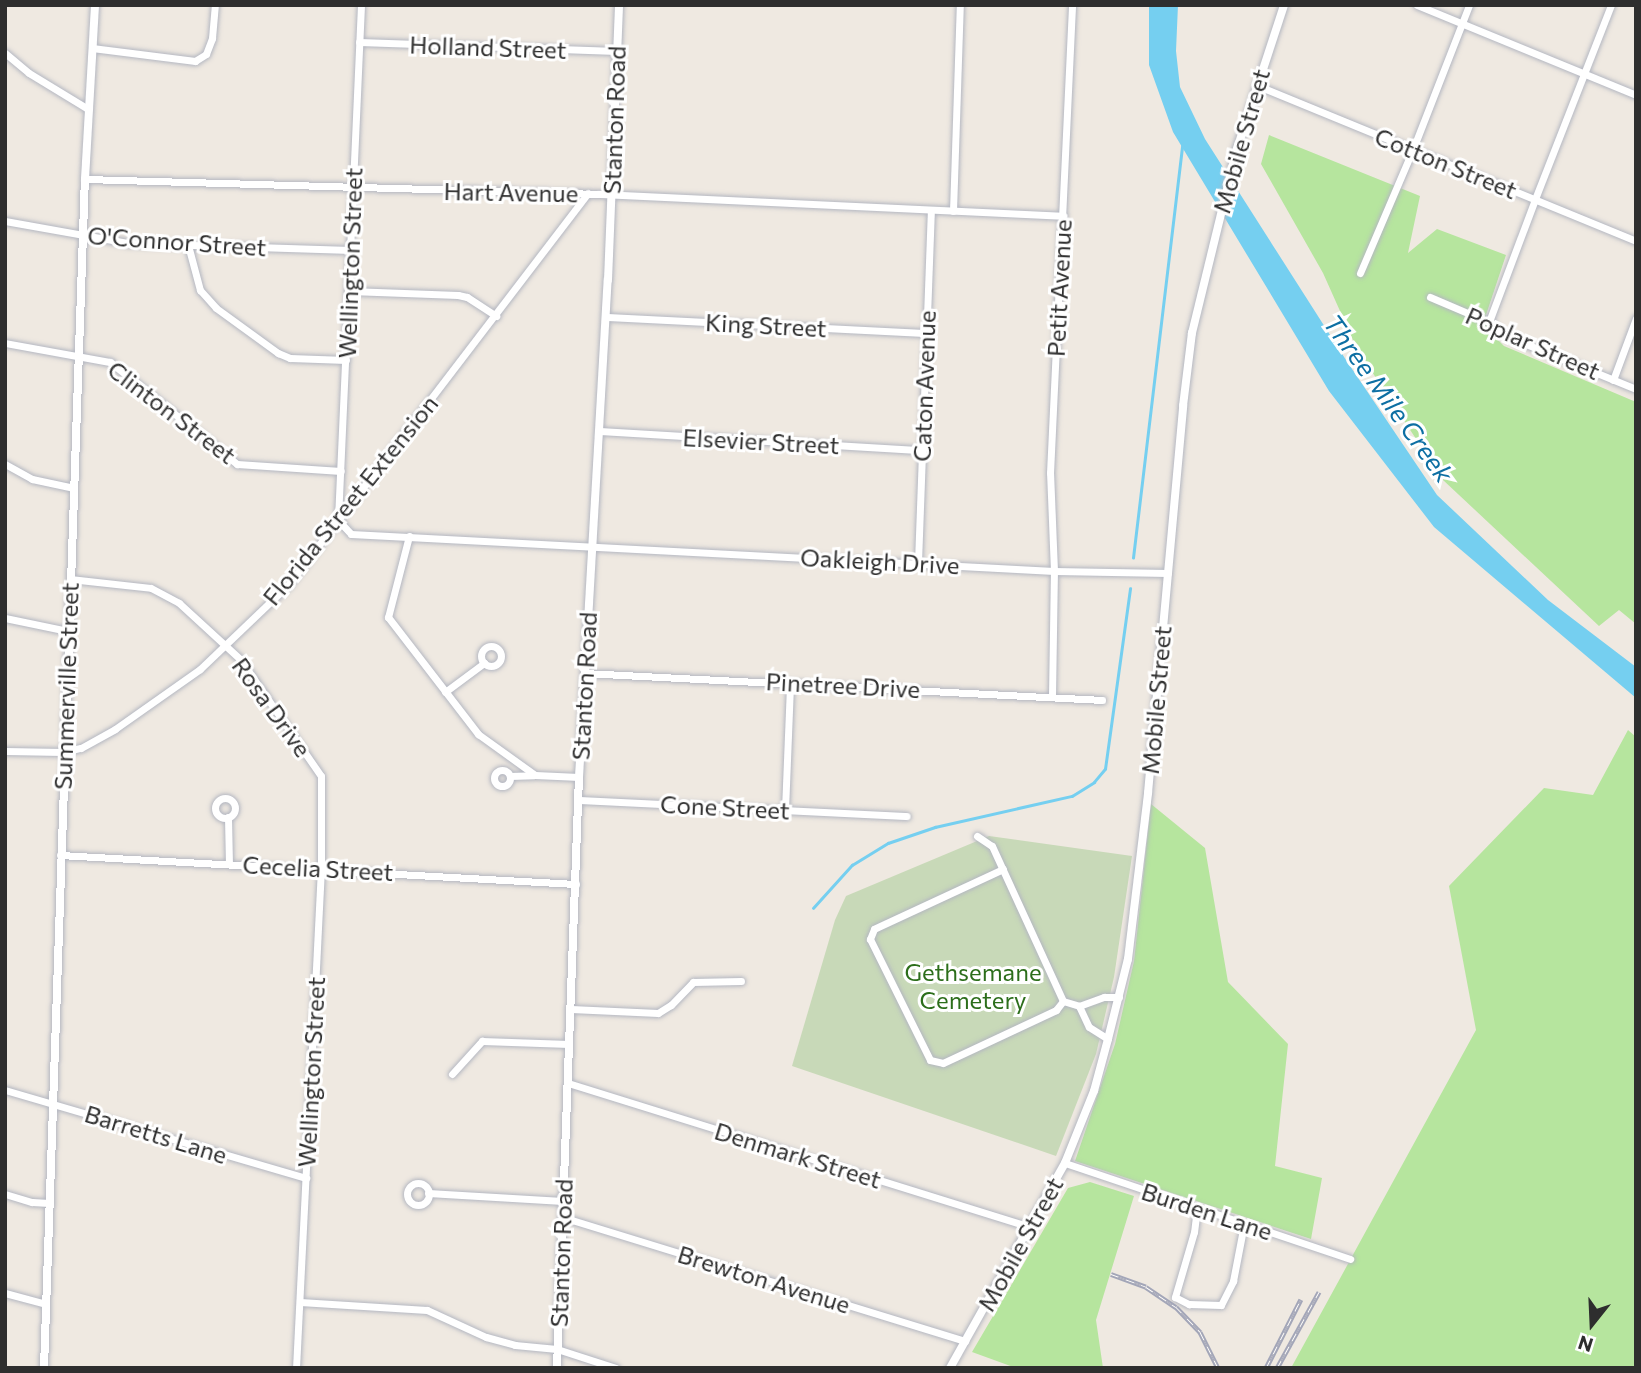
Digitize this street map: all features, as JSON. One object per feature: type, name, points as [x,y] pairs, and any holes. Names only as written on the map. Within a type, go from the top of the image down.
[{"type":"street","name":"Summerville Street","points":[[44,1368],[78,356],[88,109],[96,5]]},
{"type":"street","points":[[92,48],[195,61],[206,54],[212,38],[215,5]]},
{"type":"street","name":"Wellington Street","points":[[338,520],[361,5]]},
{"type":"street","name":"Stanton Road","points":[[556,1368],[579,777],[606,317],[619,5]]},
{"type":"street","points":[[953,211],[960,5]]},
{"type":"street","name":"Petit Avenue","points":[[1052,695],[1054,570],[1050,473],[1072,5]]},
{"type":"street","name":"Mobile Street","points":[[950,1368],[1065,1163],[1094,1091],[1119,997],[1128,959],[1148,793],[1188,361],[1237,149],[1284,5]]},
{"type":"street","points":[[1417,5],[1636,95]]},
{"type":"street","points":[[1360,273],[1413,149],[1469,5]]},
{"type":"street","points":[[1492,323],[1490,319],[1611,5]]},
{"type":"street","name":"Holland Street","points":[[359,43],[617,51]]},
{"type":"street","points":[[5,53],[29,73],[88,109]]},
{"type":"street","name":"Cotton Street","points":[[1256,85],[1636,241]]},
{"type":"street","name":"Hart Avenue","points":[[85,178],[587,193],[1063,216]]},
{"type":"street","name":"Florida Street Extension","points":[[64,752],[81,748],[115,729],[200,669],[289,584],[496,316],[587,193]]},
{"type":"street","name":"Caton Avenue","points":[[918,562],[931,210]]},
{"type":"street","name":"O'Connor Street","points":[[5,221],[129,243],[351,250]]},
{"type":"street","points":[[188,245],[200,290],[216,308],[278,353],[290,358],[346,360]]},
{"type":"street","points":[[349,291],[458,295],[482,305],[496,316]]},
{"type":"street","name":"Poplar Street","points":[[1430,297],[1492,323],[1499,334],[1636,388]]},
{"type":"street","name":"King Street","points":[[606,317],[926,333]]},
{"type":"street","points":[[1613,380],[1636,318]]},
{"type":"street","name":"Clinton Street","points":[[5,343],[110,362],[237,464],[341,471]]},
{"type":"street","name":"Elsevier Street","points":[[600,431],[922,450]]},
{"type":"street","points":[[5,464],[32,479],[74,488]]},
{"type":"street","name":"Oakleigh Drive","points":[[338,520],[351,534],[1054,570],[1168,573]]},
{"type":"street","points":[[409,536],[388,617],[478,734],[535,775]]},
{"type":"street","name":"Rosa Drive","points":[[70,579],[151,587],[179,603],[240,659],[321,776]]},
{"type":"street","points":[[5,618],[68,631]]},
{"type":"street","points":[[445,692],[484,663]]},
{"type":"street","name":"Pinetree Drive","points":[[584,673],[1052,695],[1102,700]]},
{"type":"street","points":[[785,810],[790,683]]},
{"type":"street","points":[[5,751],[64,752]]},
{"type":"street","name":"Wellington Street","points":[[296,1368],[321,867],[321,776]]},
{"type":"street","points":[[510,776],[579,777]]},
{"type":"street","name":"Cone Street","points":[[578,800],[907,816]]},
{"type":"street","points":[[228,817],[229,863]]},
{"type":"street","points":[[977,836],[992,846],[1063,1001],[1079,1006],[1104,997],[1119,997]]},
{"type":"street","name":"Cecelia Street","points":[[60,855],[321,867],[576,884]]},
{"type":"street","points":[[1003,869],[874,929],[870,939],[930,1060],[943,1063],[1056,1010],[1063,1001]]},
{"type":"street","points":[[571,1009],[658,1013],[671,1005],[693,982],[741,981]]},
{"type":"street","points":[[1079,1006],[1089,1027],[1108,1040]]},
{"type":"street","points":[[452,1074],[482,1041],[569,1045]]},
{"type":"street","name":"Denmark Street","points":[[568,1083],[1029,1227]]},
{"type":"street","name":"Barretts Lane","points":[[5,1090],[306,1178]]},
{"type":"street","name":"Burden Lane","points":[[1065,1163],[1350,1259]]},
{"type":"street","points":[[428,1193],[563,1201]]},
{"type":"street","points":[[5,1194],[32,1202],[49,1203]]},
{"type":"street","points":[[1197,1208],[1194,1232],[1175,1297],[1189,1304],[1221,1305],[1233,1281],[1244,1224]]},
{"type":"street","name":"Brewton Avenue","points":[[562,1217],[965,1341]]},
{"type":"street","points":[[5,1293],[46,1304]]},
{"type":"street","points":[[300,1302],[427,1311],[486,1337],[515,1345],[557,1349],[616,1368]]},
{"type":"green space","points":[[1269,135],[1420,196],[1408,253],[1437,229],[1506,255],[1486,315],[1487,329],[1504,346],[1636,402],[1636,624],[1619,610],[1599,626],[1443,480],[1357,349],[1323,273],[1261,164]]},
{"type":"green space","points":[[1628,730],[1636,737],[1636,1368],[1291,1368],[1476,1030],[1449,886],[1544,788],[1593,795]]},
{"type":"green space","points":[[1151,804],[1205,848],[1228,982],[1288,1044],[1275,1166],[1322,1178],[1311,1239],[1075,1161],[1115,1044],[1134,961]]},
{"type":"green space","name":"Gethsemane Cemetery","points":[[989,836],[1132,856],[1114,977],[1096,1054],[1056,1156],[792,1066],[835,920],[846,896]]},
{"type":"green space","points":[[1090,1182],[1134,1196],[1096,1320],[1103,1368],[1016,1368],[972,1352],[1068,1188]]},
{"type":"water","points":[[1149,5],[1178,5],[1176,51],[1180,87],[1205,139],[1346,360],[1437,495],[1548,600],[1636,667],[1636,698],[1434,527],[1329,391],[1173,132],[1149,65]]},
{"type":"waterway","points":[[1133,558],[1182,145]]},
{"type":"waterway","points":[[813,908],[852,865],[888,843],[935,827],[1072,796],[1094,782],[1105,769],[1130,589]]},
{"type":"railway","points":[[1111,1274],[1146,1287],[1176,1307],[1200,1332],[1218,1368]]},
{"type":"railway","points":[[1277,1368],[1319,1292]]},
{"type":"railway","points":[[1266,1368],[1301,1299]]},
{"type":"water label","name":"Three Mile Creek","points":[[1389,398]]}]
